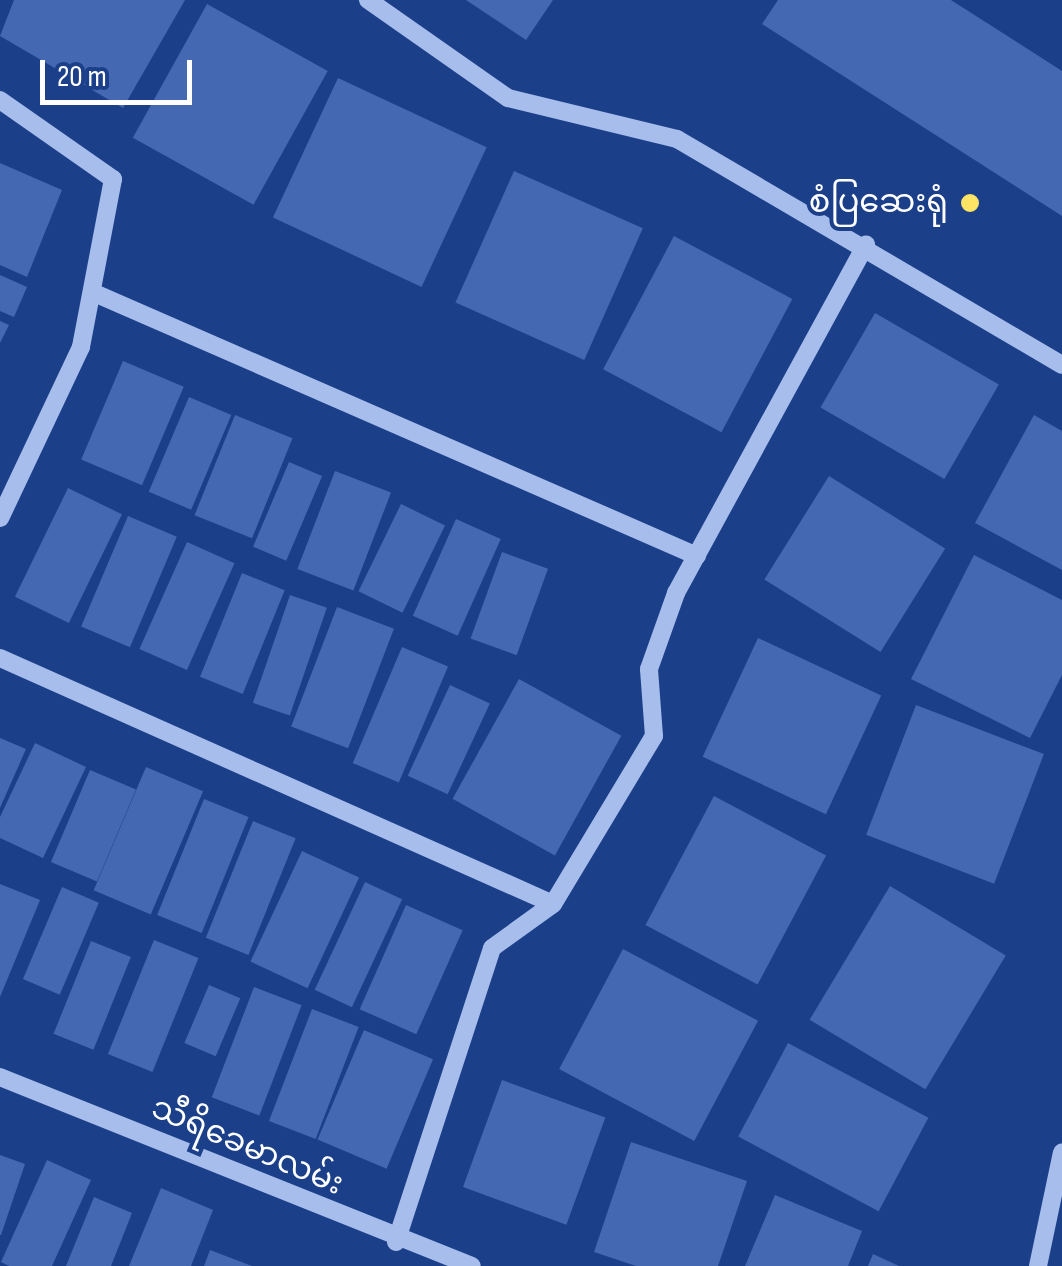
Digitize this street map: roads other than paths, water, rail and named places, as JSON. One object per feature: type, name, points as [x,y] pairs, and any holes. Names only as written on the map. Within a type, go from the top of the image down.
[{"type":"street","points":[[368,0],[508,98],[677,140],[866,244],[1062,365]]},
{"type":"street","points":[[0,100],[112,179],[81,348],[0,518]]},
{"type":"street","points":[[396,1242],[492,948],[554,904],[654,736],[649,669],[697,556],[866,244]]},
{"type":"street","points":[[92,292],[697,556]]},
{"type":"street","points":[[0,658],[554,904]]},
{"type":"street","name":"သီရိခေမာလမ်း","points":[[0,1077],[396,1242],[472,1266]]},
{"type":"street","points":[[1038,1266],[1062,1152]]},
{"type":"place","name":"စံပြဆေးရုံ","points":[[970,203]]}]
